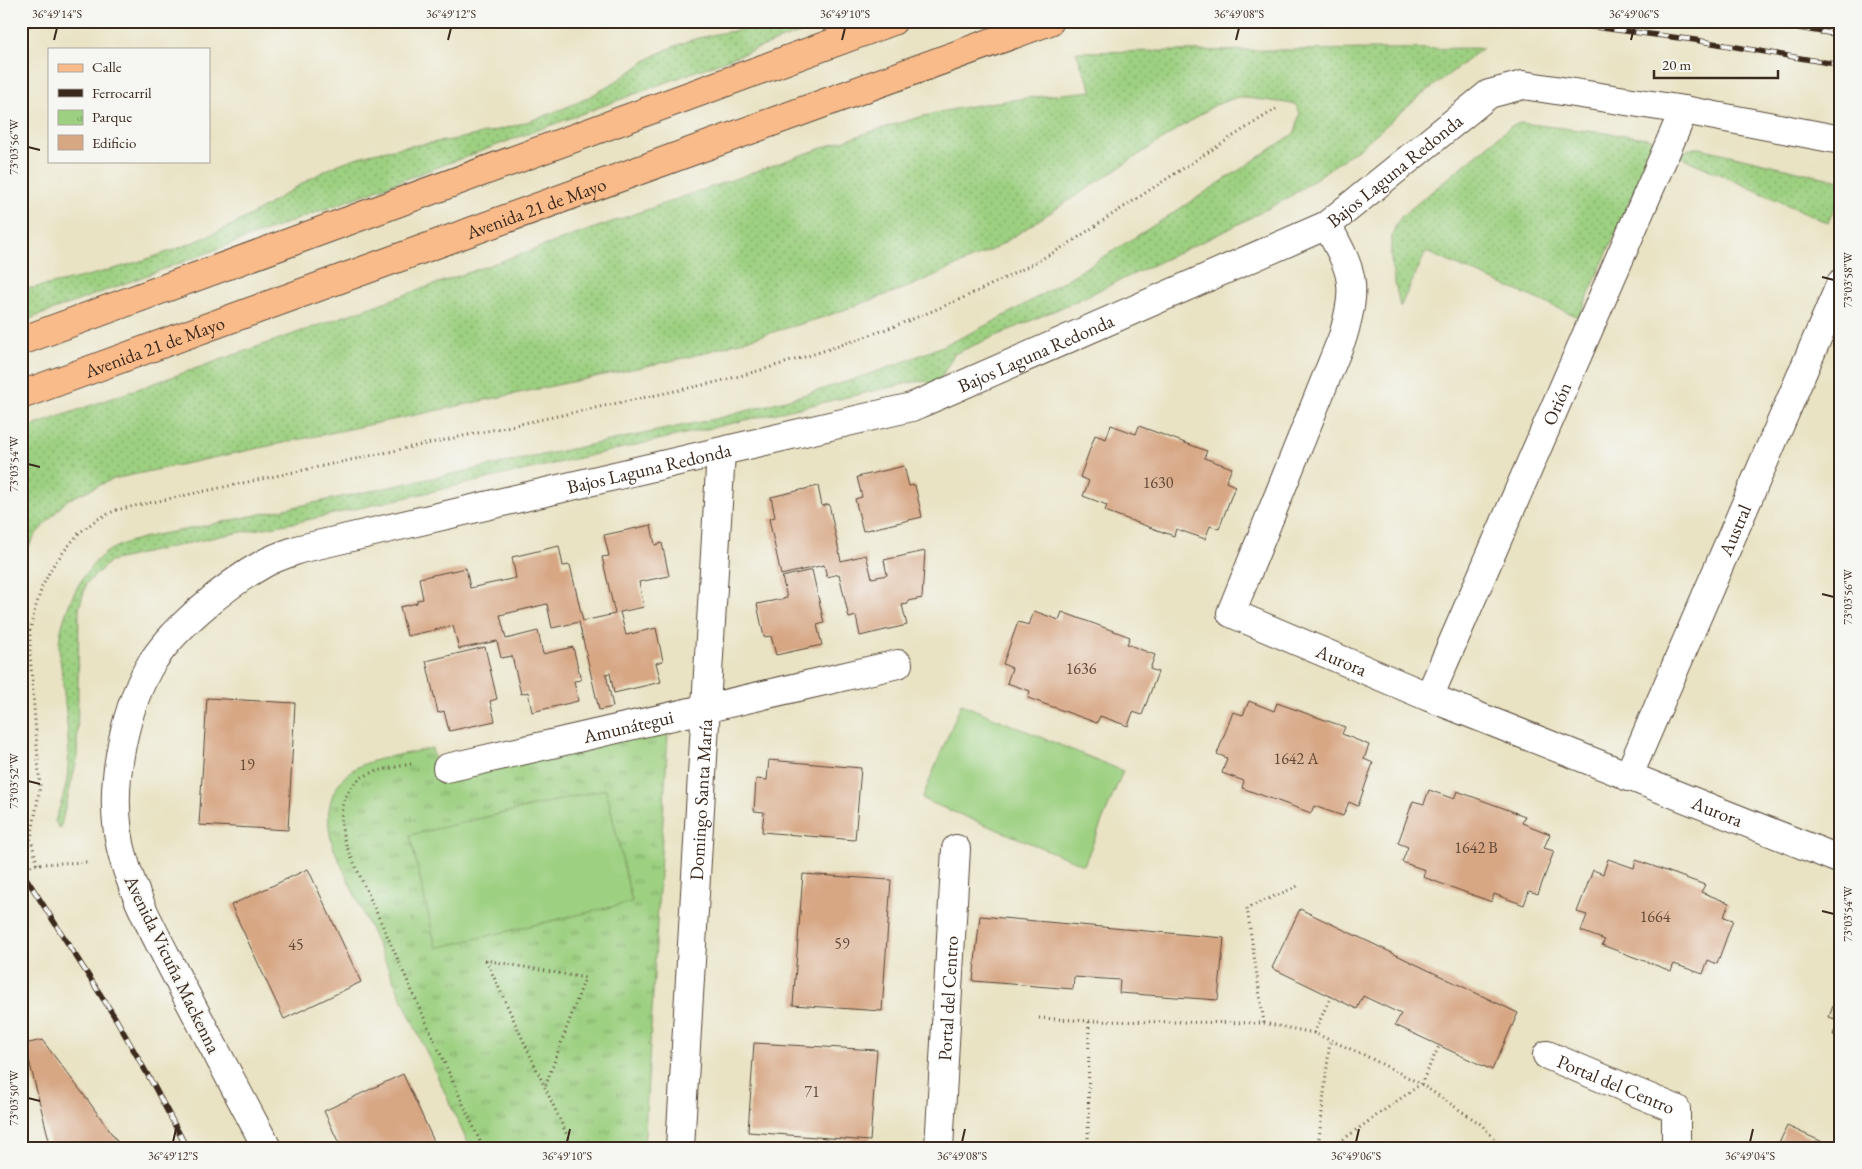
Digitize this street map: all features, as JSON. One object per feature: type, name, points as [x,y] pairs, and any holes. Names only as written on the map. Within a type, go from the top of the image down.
[{"type":"main road","points":[[21,341],[893,21]]},
{"type":"main road","name":"Avenida 21 de Mayo","points":[[21,395],[1050,21]]},
{"type":"street","name":"Bajos Laguna Redonda","points":[[196,612],[217,594],[266,562],[300,549],[912,407],[1327,225],[1490,94],[1523,85],[1684,110],[1841,140]]},
{"type":"street","name":"Orión","points":[[1430,697],[1684,110]]},
{"type":"street","name":"Aurora","points":[[1327,225],[1347,262],[1352,286],[1351,308],[1343,336],[1231,613],[1430,697],[1841,860]]},
{"type":"street","name":"Austral","points":[[1628,777],[1841,283]]},
{"type":"street","name":"Domingo Santa María","points":[[680,1148],[721,452]]},
{"type":"street","name":"Avenida Vicuña Mackenna","points":[[196,612],[162,649],[148,668],[135,699],[124,731],[118,765],[116,828],[123,858],[146,916],[267,1148]]},
{"type":"street","name":"Amunátegui","points":[[447,768],[898,664]]},
{"type":"street","name":"Portal del Centro","points":[[939,1148],[956,849]]},
{"type":"street","name":"Portal del Centro","points":[[1547,1055],[1676,1109],[1676,1148]]},
{"type":"path","points":[[37,864],[31,839],[40,788],[31,679],[30,630],[42,587],[52,567],[79,533],[96,520],[116,510],[717,382],[786,364],[851,342],[979,290],[1048,256],[1276,108]]},
{"type":"path","points":[[413,763],[369,774],[355,782],[348,791],[342,805],[340,829],[483,1148]]},
{"type":"path","points":[[21,868],[37,864],[123,858]]},
{"type":"path","points":[[1264,1024],[1247,908],[1298,886]]},
{"type":"path","points":[[544,1087],[585,978],[485,960],[525,1044],[544,1087],[573,1148]]},
{"type":"path","points":[[1314,1033],[1331,996]]},
{"type":"path","points":[[1039,1018],[1089,1021],[1264,1024],[1314,1033],[1364,1055],[1421,1084],[1482,1125],[1502,1148]]},
{"type":"path","points":[[1088,1148],[1089,1021]]},
{"type":"path","points":[[1318,1148],[1330,1040]]},
{"type":"path","points":[[1331,1148],[1421,1084],[1439,1046]]},
{"type":"green space","points":[[757,28],[807,30],[21,322],[21,290],[104,272],[185,246],[236,223],[313,177],[339,164],[381,151],[451,140],[508,128],[570,106],[593,95],[650,58],[666,50],[691,40]]},
{"type":"green space","points":[[1483,48],[1414,101],[1362,146],[1288,198],[1227,230],[1074,302],[954,354],[935,389],[926,381],[913,382],[298,522],[220,536],[110,561],[86,584],[79,609],[77,760],[60,829],[55,821],[65,789],[68,757],[67,722],[59,648],[61,631],[69,605],[82,579],[91,567],[110,550],[151,536],[719,418],[809,393],[899,364],[956,340],[992,322],[1044,293],[1120,246],[1295,133],[1300,113],[1295,104],[1238,97],[1215,105],[996,248],[911,286],[824,317],[689,357],[113,479],[67,500],[36,534],[21,559],[21,430],[842,141],[963,107],[1092,91],[1076,52]]},
{"type":"green space","points":[[1521,123],[1647,138],[1651,139],[1654,145],[1579,317],[1426,252],[1400,307],[1391,260],[1391,248],[1392,237],[1402,216],[1511,126]]},
{"type":"green space","points":[[1700,148],[1840,181],[1841,192],[1828,223],[1681,157],[1689,150]]},
{"type":"green space","points":[[961,704],[1123,771],[1084,865],[922,799]]},
{"type":"green space","points":[[669,717],[644,1148],[470,1148],[334,849],[329,827],[330,805],[333,795],[338,785],[354,769],[361,765],[392,756],[432,748],[437,770]]},
{"type":"green space","points":[[606,789],[632,902],[436,948],[410,835]]},
{"type":"building","points":[[1111,425],[1136,434],[1139,426],[1207,451],[1204,458],[1232,468],[1226,482],[1235,486],[1219,529],[1210,526],[1205,539],[1176,529],[1174,536],[1105,511],[1107,505],[1083,496],[1089,481],[1080,477],[1095,435],[1106,439]]},
{"type":"building","points":[[904,466],[909,486],[915,485],[922,517],[863,531],[855,499],[862,497],[857,477]]},
{"type":"building","points":[[818,486],[822,506],[829,504],[841,561],[866,555],[872,578],[887,575],[884,560],[925,551],[922,598],[908,601],[908,604],[902,605],[907,625],[860,636],[856,616],[849,618],[839,574],[827,577],[824,565],[781,575],[769,519],[775,517],[771,497]]},
{"type":"building","points":[[651,525],[655,545],[662,543],[669,576],[639,582],[644,607],[620,612],[626,635],[656,628],[663,661],[656,663],[661,682],[614,693],[610,673],[606,674],[613,707],[599,710],[579,622],[552,628],[547,604],[500,615],[506,639],[538,631],[543,654],[573,647],[581,680],[574,681],[578,701],[532,712],[528,692],[521,694],[512,656],[501,658],[497,641],[459,649],[453,626],[407,636],[400,607],[417,603],[417,600],[423,599],[419,578],[466,568],[470,588],[516,578],[512,557],[559,546],[563,566],[570,565],[583,621],[615,614],[602,557],[609,556],[604,535]]},
{"type":"building","points":[[812,570],[824,623],[817,625],[822,645],[776,655],[771,636],[764,637],[757,604],[787,598],[782,577]]},
{"type":"building","points":[[1034,611],[1059,620],[1062,612],[1130,637],[1127,644],[1155,655],[1150,669],[1158,672],[1142,715],[1133,712],[1128,726],[1100,716],[1097,723],[1028,698],[1030,691],[1007,683],[1012,668],[1003,664],[1018,622],[1029,625]]},
{"type":"building","points":[[485,647],[497,699],[490,701],[495,721],[449,731],[444,711],[438,713],[426,661]]},
{"type":"building","points":[[207,698],[295,703],[288,830],[199,825]]},
{"type":"building","points":[[1249,701],[1274,711],[1277,703],[1345,727],[1342,734],[1369,745],[1364,759],[1373,763],[1358,806],[1349,802],[1343,816],[1314,806],[1311,813],[1242,788],[1244,781],[1222,773],[1227,758],[1217,754],[1233,712],[1243,715]]},
{"type":"building","points":[[769,760],[861,768],[855,840],[762,832],[764,812],[754,811],[756,779],[767,780]]},
{"type":"building","points":[[1429,790],[1454,799],[1457,791],[1525,816],[1522,823],[1550,834],[1544,848],[1554,851],[1538,894],[1529,891],[1524,905],[1494,894],[1492,902],[1423,877],[1425,870],[1402,862],[1408,847],[1398,843],[1413,801],[1424,804]]},
{"type":"building","points":[[1608,859],[1634,868],[1636,860],[1705,885],[1701,892],[1729,903],[1724,917],[1733,920],[1717,964],[1708,960],[1703,974],[1674,964],[1671,971],[1602,945],[1605,940],[1581,931],[1587,915],[1577,912],[1593,870],[1603,874]]},
{"type":"building","points":[[308,869],[361,982],[284,1019],[231,905]]},
{"type":"building","points":[[803,874],[891,880],[882,1011],[793,1005]]},
{"type":"building","points":[[1300,909],[1518,1013],[1492,1070],[1395,1025],[1401,1014],[1363,996],[1357,1009],[1272,968]]},
{"type":"building","points":[[980,916],[1224,938],[1218,1000],[1119,993],[1120,980],[1074,977],[1073,989],[973,981]]},
{"type":"building","points":[[1841,984],[1841,1038],[1833,1035],[1838,1020],[1829,1017]]},
{"type":"building","points":[[42,1040],[122,1148],[75,1148],[74,1145],[65,1148],[51,1148],[25,1044]]},
{"type":"building","points":[[754,1043],[877,1050],[870,1141],[748,1132]]},
{"type":"building","points":[[403,1074],[437,1148],[341,1148],[324,1111]]},
{"type":"building","points":[[1787,1126],[1836,1148],[1777,1148]]},
{"type":"railway","points":[[21,25],[46,21]]},
{"type":"railway","points":[[1548,21],[1695,40],[1841,65]]},
{"type":"railway","points":[[1756,21],[1841,35]]},
{"type":"railway","points":[[21,870],[116,1019],[187,1148]]}]
